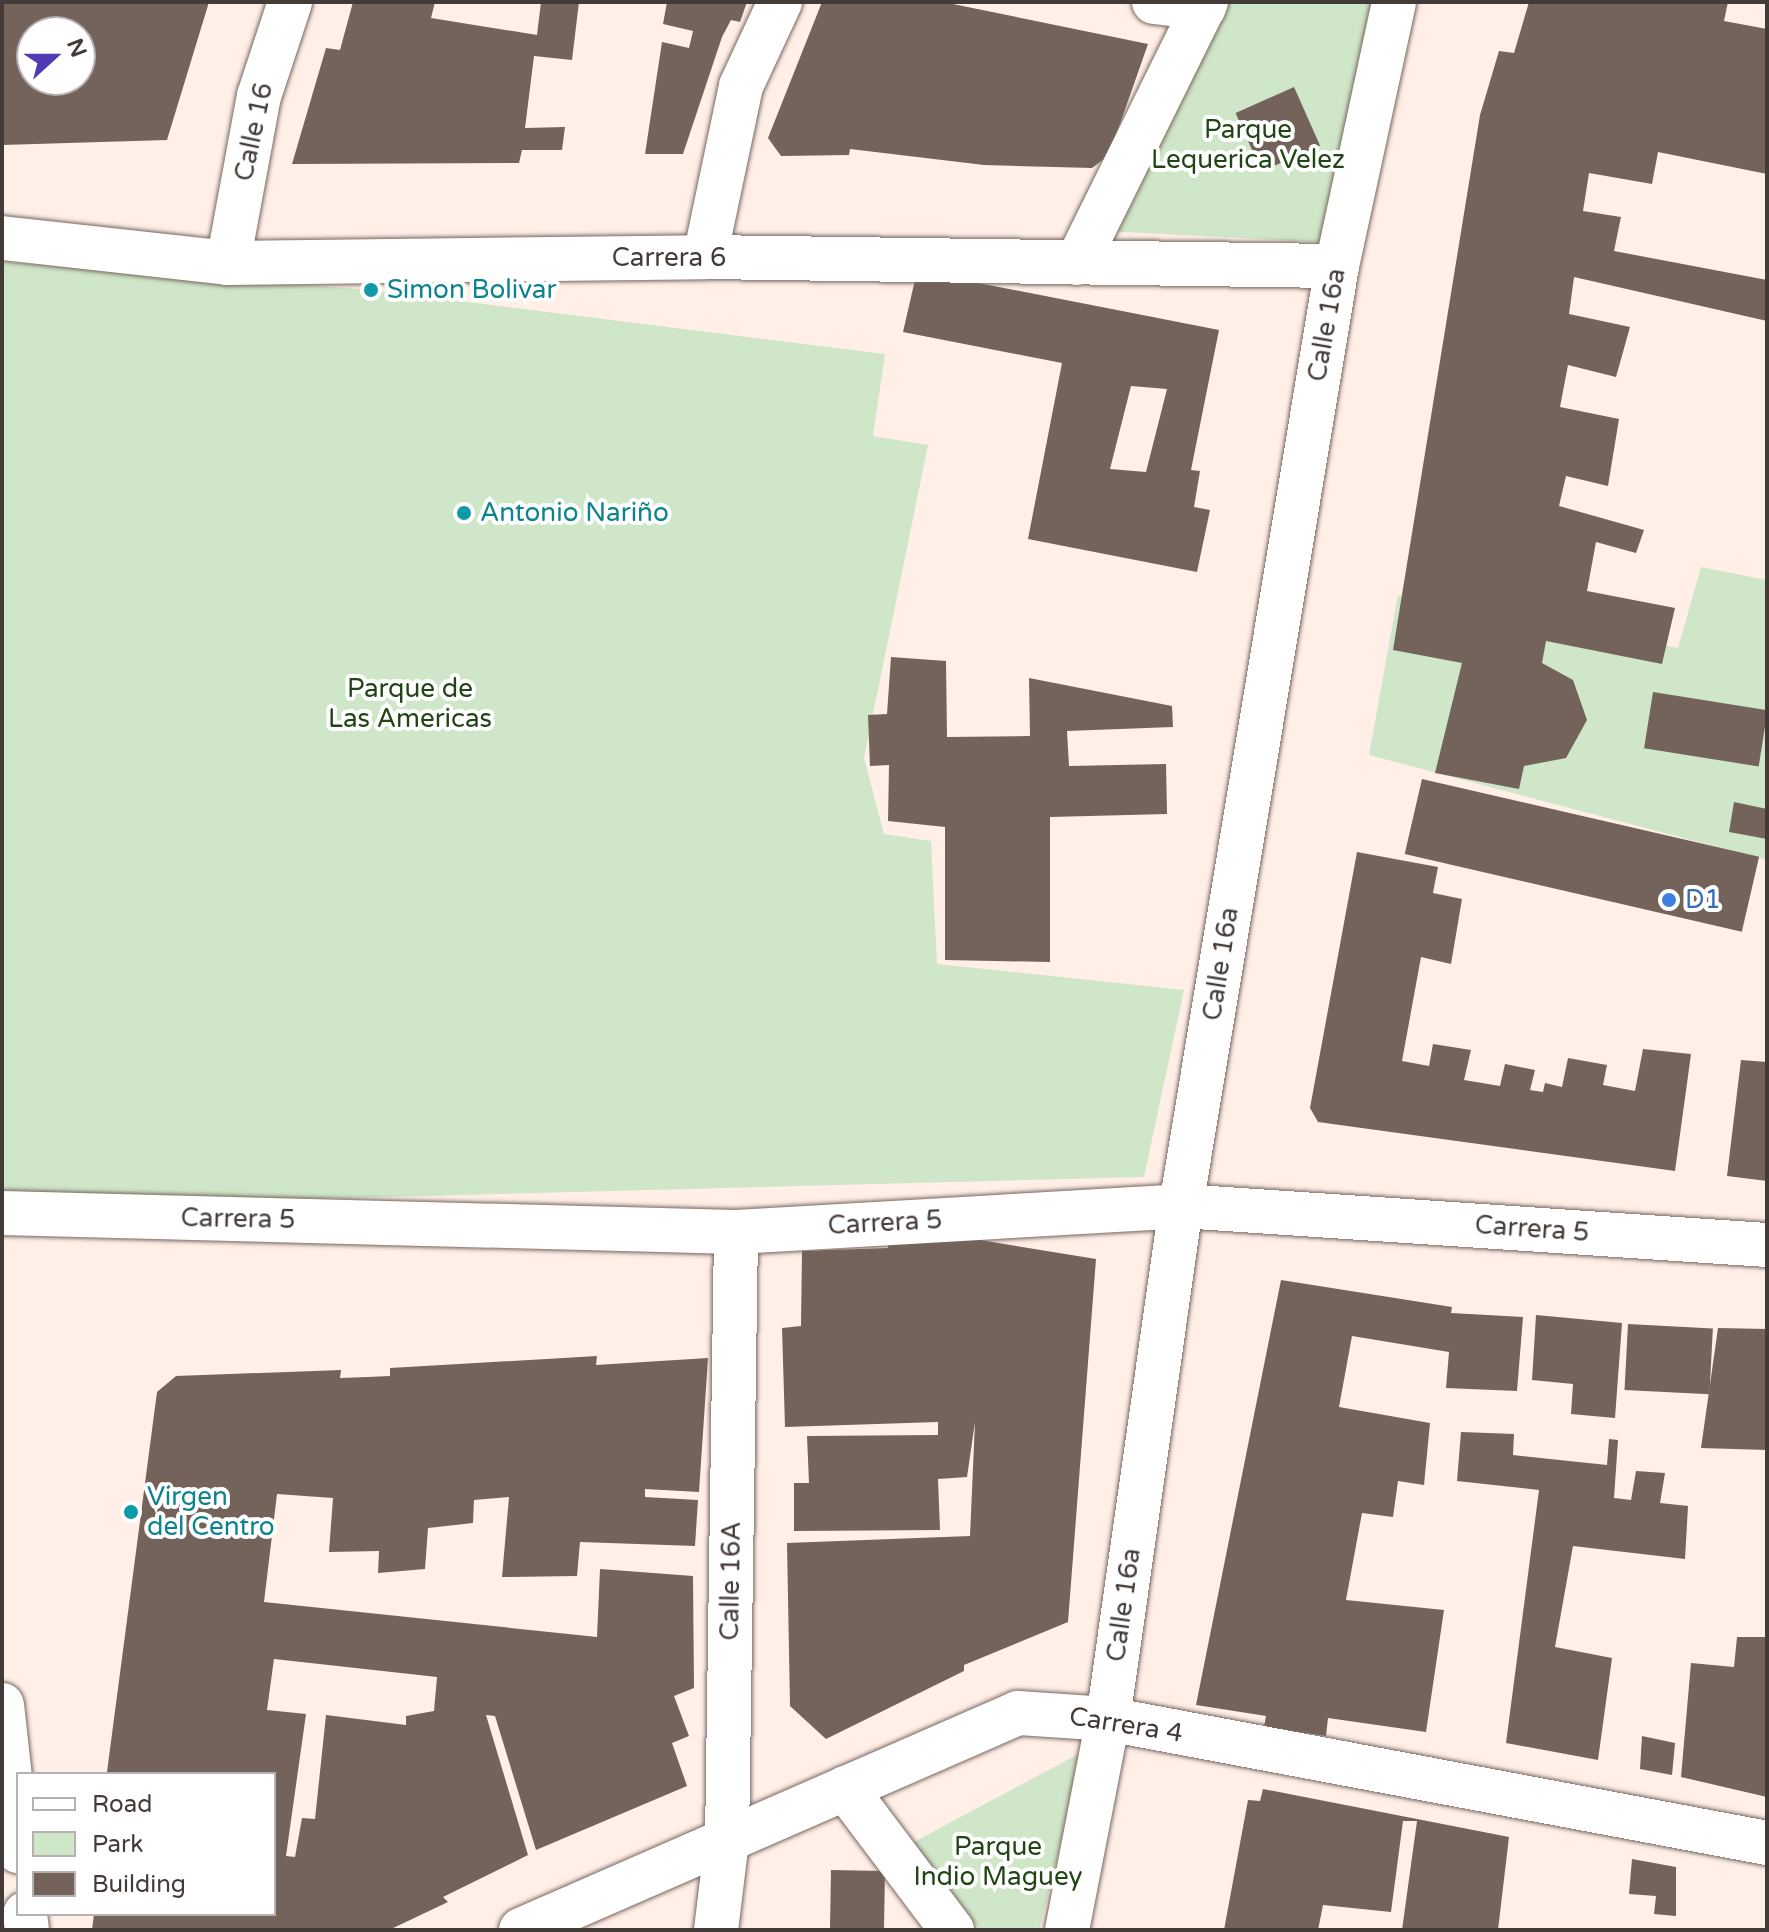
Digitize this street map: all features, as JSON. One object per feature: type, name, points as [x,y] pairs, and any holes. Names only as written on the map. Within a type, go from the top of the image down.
[{"type":"street","name":"Calle 16","points":[[228,263],[259,96],[290,2]]},
{"type":"street","points":[[705,257],[741,86],[780,2]]},
{"type":"street","points":[[1077,263],[1205,5],[1154,2]]},
{"type":"street","name":"Calle 16a","points":[[1067,1930],[1108,1719],[1181,1206],[1337,266],[1394,2]]},
{"type":"street","name":"Carrera 6","points":[[2,238],[228,263],[705,257],[1337,266]]},
{"type":"street","name":"Carrera 5","points":[[2,1213],[736,1232],[1181,1206],[1767,1245]]},
{"type":"street","name":"Calle 16A","points":[[716,1930],[727,1840],[736,1232]]},
{"type":"street","points":[[2,1705],[16,1833]]},
{"type":"street","name":"Carrera 4","points":[[521,1930],[1018,1713],[1108,1719],[1767,1843]]},
{"type":"street","points":[[845,1788],[952,1930]]},
{"type":"green space","name":"Parque Lequerica Velez","points":[[1214,2],[1373,2],[1321,242],[1103,231]]},
{"type":"green space","name":"Parque de Las Americas","points":[[2,262],[371,290],[885,354],[873,436],[928,445],[864,758],[884,834],[931,841],[937,964],[1184,990],[1144,1177],[2,1207]]},
{"type":"green space","points":[[1701,567],[1767,580],[1767,860],[1369,755],[1398,595],[1678,648]]},
{"type":"green space","name":"Parque Indio Maguey","points":[[1084,1751],[1039,1930],[980,1930],[914,1842]]},
{"type":"building","points":[[2,2],[209,2],[167,140],[2,145]]},
{"type":"building","points":[[353,2],[435,2],[431,18],[537,35],[541,2],[579,2],[572,60],[534,56],[525,128],[565,127],[562,150],[522,150],[519,163],[292,164],[326,48],[340,50]]},
{"type":"building","points":[[667,2],[747,2],[740,22],[731,20],[722,37],[683,154],[645,154],[662,42],[689,48],[693,31],[663,24]]},
{"type":"building","points":[[822,2],[943,2],[1148,44],[1109,155],[1092,168],[984,165],[850,149],[849,155],[781,156],[768,138]]},
{"type":"building","points":[[1529,2],[1728,2],[1724,21],[1767,29],[1767,174],[1658,152],[1652,184],[1589,173],[1583,211],[1621,217],[1614,251],[1767,280],[1767,321],[1574,277],[1569,314],[1630,327],[1616,377],[1568,365],[1560,407],[1619,419],[1608,486],[1566,476],[1559,506],[1644,530],[1636,553],[1596,542],[1587,591],[1675,608],[1662,664],[1546,641],[1542,663],[1573,680],[1587,720],[1566,758],[1524,766],[1519,789],[1435,773],[1462,663],[1393,650],[1480,115],[1499,51],[1514,53]]},
{"type":"building","points":[[1294,87],[1320,145],[1262,171],[1236,113]]},
{"type":"building","points":[[917,271],[1219,330],[1191,470],[1200,471],[1194,507],[1210,510],[1197,572],[1028,539],[1062,363],[903,332]],"holes":[[[1131,386],[1167,389],[1146,472],[1110,469]]]},
{"type":"building","points":[[891,657],[946,661],[947,737],[1030,736],[1029,678],[1172,706],[1173,727],[1067,731],[1069,766],[1166,764],[1167,814],[1050,817],[1050,962],[945,960],[945,827],[888,821],[889,765],[870,766],[868,715],[887,714]]},
{"type":"building","points":[[1653,692],[1767,710],[1759,766],[1644,748]]},
{"type":"building","name":"D1","points":[[1422,779],[1759,857],[1742,932],[1405,854]]},
{"type":"building","points":[[1734,802],[1767,809],[1767,839],[1729,832]]},
{"type":"building","points":[[1357,852],[1438,867],[1433,893],[1462,899],[1451,964],[1421,957],[1402,1061],[1429,1066],[1433,1044],[1471,1050],[1464,1080],[1500,1086],[1505,1064],[1535,1070],[1530,1090],[1543,1092],[1545,1083],[1562,1087],[1568,1058],[1607,1065],[1603,1085],[1635,1091],[1643,1049],[1691,1054],[1675,1171],[1318,1122],[1310,1108]]},
{"type":"building","points":[[1741,1060],[1767,1062],[1767,1181],[1727,1176]]},
{"type":"building","points":[[979,1230],[980,1240],[1096,1259],[1068,1622],[964,1665],[964,1671],[826,1739],[790,1706],[787,1543],[970,1536],[975,1422],[967,1477],[938,1479],[940,1530],[794,1531],[794,1483],[809,1483],[807,1436],[938,1435],[938,1422],[785,1427],[782,1328],[801,1326],[802,1251],[888,1248],[888,1234]]},
{"type":"building","points":[[1281,1280],[1452,1307],[1451,1313],[1523,1317],[1517,1391],[1446,1388],[1449,1352],[1352,1336],[1339,1407],[1430,1423],[1424,1485],[1398,1481],[1393,1517],[1362,1513],[1346,1600],[1444,1610],[1426,1732],[1328,1718],[1326,1736],[1264,1727],[1266,1716],[1196,1705]]},
{"type":"building","points":[[1536,1315],[1622,1323],[1615,1418],[1571,1414],[1573,1384],[1532,1380]]},
{"type":"building","points":[[1628,1324],[1713,1328],[1709,1394],[1625,1390]]},
{"type":"building","points":[[1718,1328],[1767,1329],[1767,1450],[1701,1448]]},
{"type":"building","points":[[597,1356],[596,1365],[708,1358],[699,1492],[645,1489],[645,1497],[698,1500],[695,1546],[580,1542],[577,1576],[502,1577],[509,1497],[474,1500],[473,1523],[428,1528],[425,1569],[378,1573],[379,1551],[329,1552],[333,1498],[277,1494],[264,1602],[597,1637],[600,1569],[693,1576],[694,1688],[674,1696],[689,1736],[672,1743],[687,1786],[536,1850],[495,1716],[486,1715],[528,1855],[443,1897],[448,1902],[389,1930],[92,1930],[94,1916],[276,1916],[276,1772],[107,1772],[157,1392],[176,1376],[341,1370],[340,1378],[390,1376],[390,1368]],"holes":[[[274,1659],[437,1677],[434,1711],[406,1716],[406,1725],[326,1715],[315,1819],[302,1818],[295,1857],[286,1856],[306,1714],[267,1710]]]},
{"type":"building","points":[[1461,1432],[1514,1434],[1513,1455],[1607,1465],[1609,1439],[1618,1440],[1614,1498],[1631,1500],[1636,1471],[1665,1473],[1660,1503],[1688,1506],[1685,1559],[1573,1546],[1555,1647],[1612,1658],[1598,1760],[1506,1743],[1539,1490],[1457,1481]]},
{"type":"building","points":[[1737,1637],[1767,1637],[1767,1797],[1681,1777],[1691,1663],[1734,1667]]},
{"type":"building","points":[[1642,1736],[1675,1743],[1672,1775],[1640,1769]]},
{"type":"building","points":[[1263,1789],[1509,1837],[1498,1930],[1402,1930],[1417,1821],[1403,1821],[1391,1912],[1323,1905],[1318,1930],[1224,1930],[1248,1800],[1260,1801]]},
{"type":"building","points":[[1632,1859],[1676,1867],[1676,1916],[1654,1914],[1656,1896],[1629,1894]]},
{"type":"building","points":[[831,1870],[885,1871],[884,1930],[830,1930]]},
{"type":"place","name":"Simon Bolivar","points":[[371,290]]},
{"type":"place","name":"Antonio Nariño","points":[[464,513]]},
{"type":"place","name":"D1","points":[[1669,900]]},
{"type":"place","name":"Virgen del Centro","points":[[131,1512]]}]
